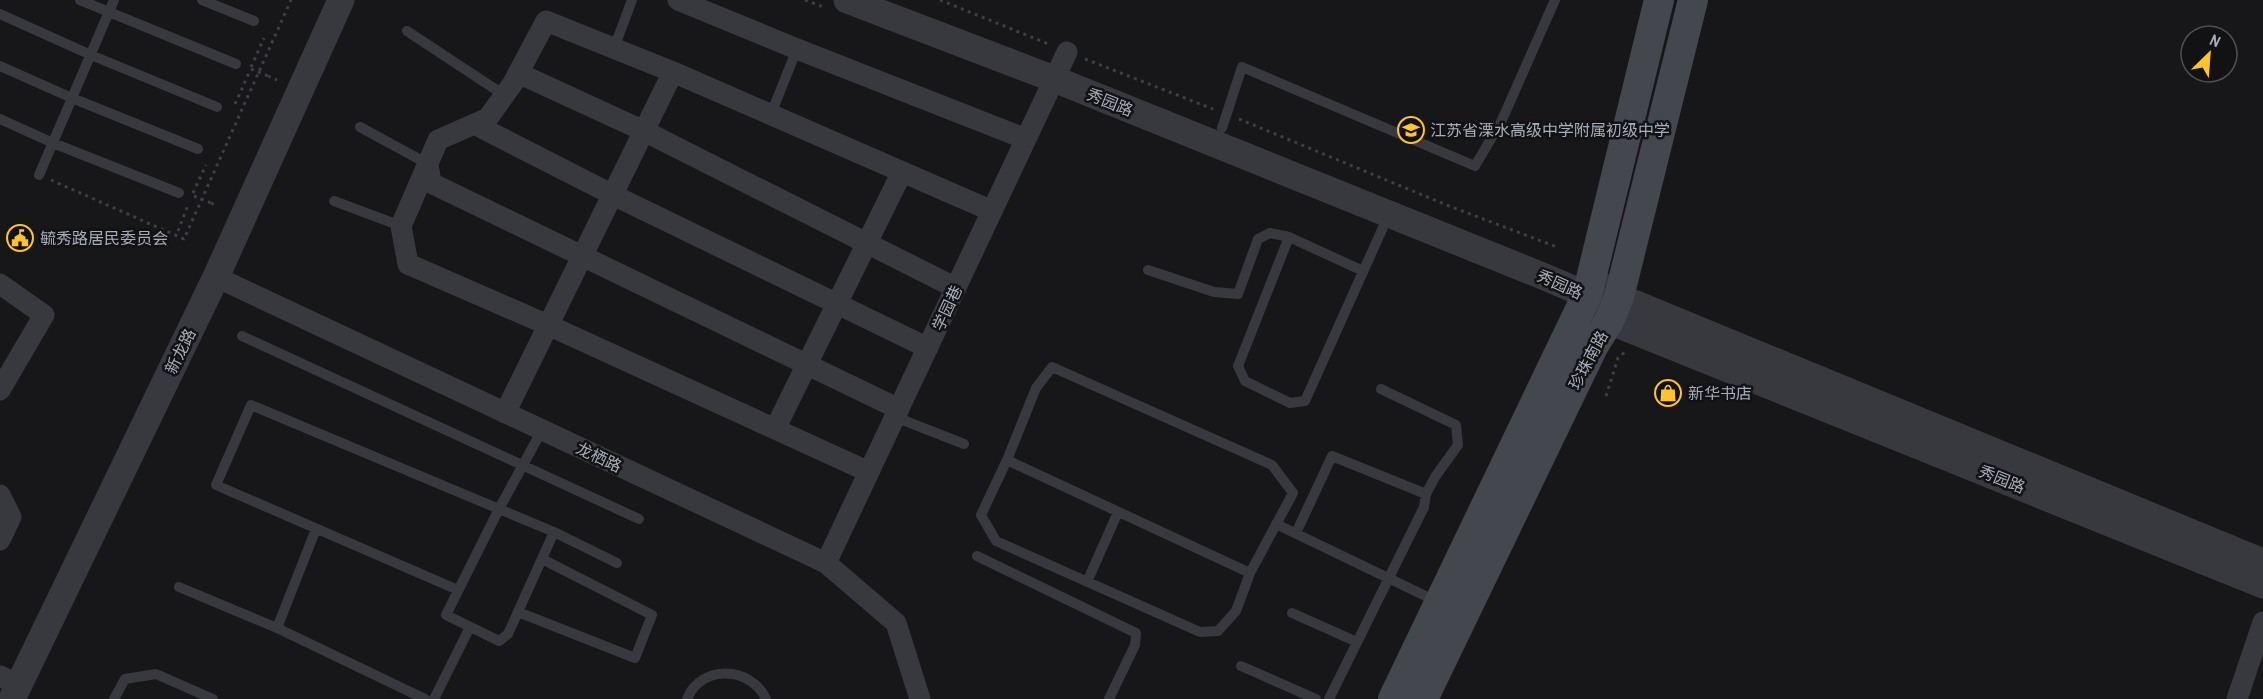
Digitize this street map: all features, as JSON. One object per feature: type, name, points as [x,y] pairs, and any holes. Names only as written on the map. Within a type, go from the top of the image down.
[{"type":"main road","name":"珍珠南路","points":[[1423,699],[1451,609],[1590,287],[1659,0]]},
{"type":"main road","name":"珍珠南路","points":[[1393,699],[1451,609],[1614,309],[1692,0]]},
{"type":"street","name":"新龙路","points":[[10,687],[216,277],[341,0]]},
{"type":"street","points":[[678,0],[1026,139]]},
{"type":"street","name":"秀园路","points":[[847,0],[1061,65],[1224,121],[1590,287],[1614,309],[2263,585]]},
{"type":"street","name":"秀园路","points":[[896,0],[1061,65],[1389,214],[1590,287]]},
{"type":"street","points":[[869,472],[548,325],[408,264],[401,226],[438,140],[488,118],[519,73],[546,21],[674,72],[992,211]]},
{"type":"street","name":"学园巷","points":[[826,563],[1061,65]]},
{"type":"street","points":[[505,413],[674,72]]},
{"type":"street","points":[[519,73],[644,131],[956,288]]},
{"type":"street","points":[[474,124],[613,195],[928,348]]},
{"type":"street","points":[[428,164],[431,183],[806,365],[897,413]]},
{"type":"street","points":[[775,429],[902,172]]},
{"type":"street","name":"龙栖路","points":[[216,277],[826,563],[896,622],[920,699]]},
{"type":"street","points":[[0,284],[44,315],[0,390]]},
{"type":"street","name":"秀园路","points":[[1614,309],[2263,561]]},
{"type":"street","points":[[0,495],[11,517],[2,532]]},
{"type":"street","points":[[2237,699],[2263,622]]},
{"type":"lane","points":[[80,0],[236,64]]},
{"type":"lane","points":[[39,175],[114,0]]},
{"type":"lane","points":[[202,0],[254,21]]},
{"type":"lane","points":[[614,48],[632,0]]},
{"type":"lane","points":[[1224,121],[1242,67],[1475,166],[1502,120],[1556,0]]},
{"type":"lane","points":[[0,14],[91,55],[217,107]]},
{"type":"lane","points":[[407,31],[504,95]]},
{"type":"lane","points":[[771,114],[796,49]]},
{"type":"lane","points":[[0,66],[198,149]]},
{"type":"lane","points":[[0,119],[53,143],[179,193]]},
{"type":"lane","points":[[360,127],[428,164]]},
{"type":"lane","points":[[334,201],[401,226]]},
{"type":"lane","points":[[1289,237],[1238,366],[1245,381],[1290,403],[1305,401],[1389,214]]},
{"type":"lane","points":[[1148,270],[1214,292],[1238,294],[1257,240],[1269,233],[1289,237],[1363,271]]},
{"type":"lane","points":[[242,336],[639,519]]},
{"type":"lane","points":[[1052,367],[1272,465],[1293,493],[1276,524],[1250,573],[1236,611],[1218,631],[1200,632],[996,541],[981,515],[1007,460],[1036,388],[1052,367]]},
{"type":"lane","points":[[1329,699],[1424,507],[1426,494],[1458,445],[1456,425],[1381,389]]},
{"type":"lane","points":[[458,590],[216,485],[251,405],[554,532],[617,563]]},
{"type":"lane","points":[[897,413],[964,444]]},
{"type":"lane","points":[[542,430],[446,615],[499,641],[508,634],[554,532]]},
{"type":"lane","points":[[1296,533],[1332,456],[1426,494]]},
{"type":"lane","points":[[1007,460],[1250,573]]},
{"type":"lane","points":[[1087,582],[1118,512]]},
{"type":"lane","points":[[1276,524],[1451,609]]},
{"type":"lane","points":[[277,628],[316,529]]},
{"type":"lane","points":[[976,556],[1136,633],[1135,645],[1109,699]]},
{"type":"lane","points":[[518,612],[635,658],[652,615],[542,558]]},
{"type":"lane","points":[[179,587],[277,628],[425,699]]},
{"type":"lane","points":[[1292,613],[1357,642]]},
{"type":"lane","points":[[434,699],[470,627]]},
{"type":"lane","points":[[1241,666],[1316,699]]},
{"type":"lane","points":[[687,699],[696,684],[711,674],[724,673],[749,680],[757,685],[766,699]]},
{"type":"lane","points":[[114,699],[125,679],[156,674],[213,699]]},
{"type":"path","points":[[39,175],[184,238],[291,0]]},
{"type":"path","points":[[940,0],[1061,65],[1224,121],[1557,247]]},
{"type":"path","points":[[251,69],[277,80]]},
{"type":"path","points":[[194,196],[217,206]]},
{"type":"place","name":"江苏省溧水高级中学附属初级中学","points":[[1411,130]]},
{"type":"place","name":"毓秀路居民委员会","points":[[20,238]]},
{"type":"place","name":"新华书店","points":[[1668,393]]}]
